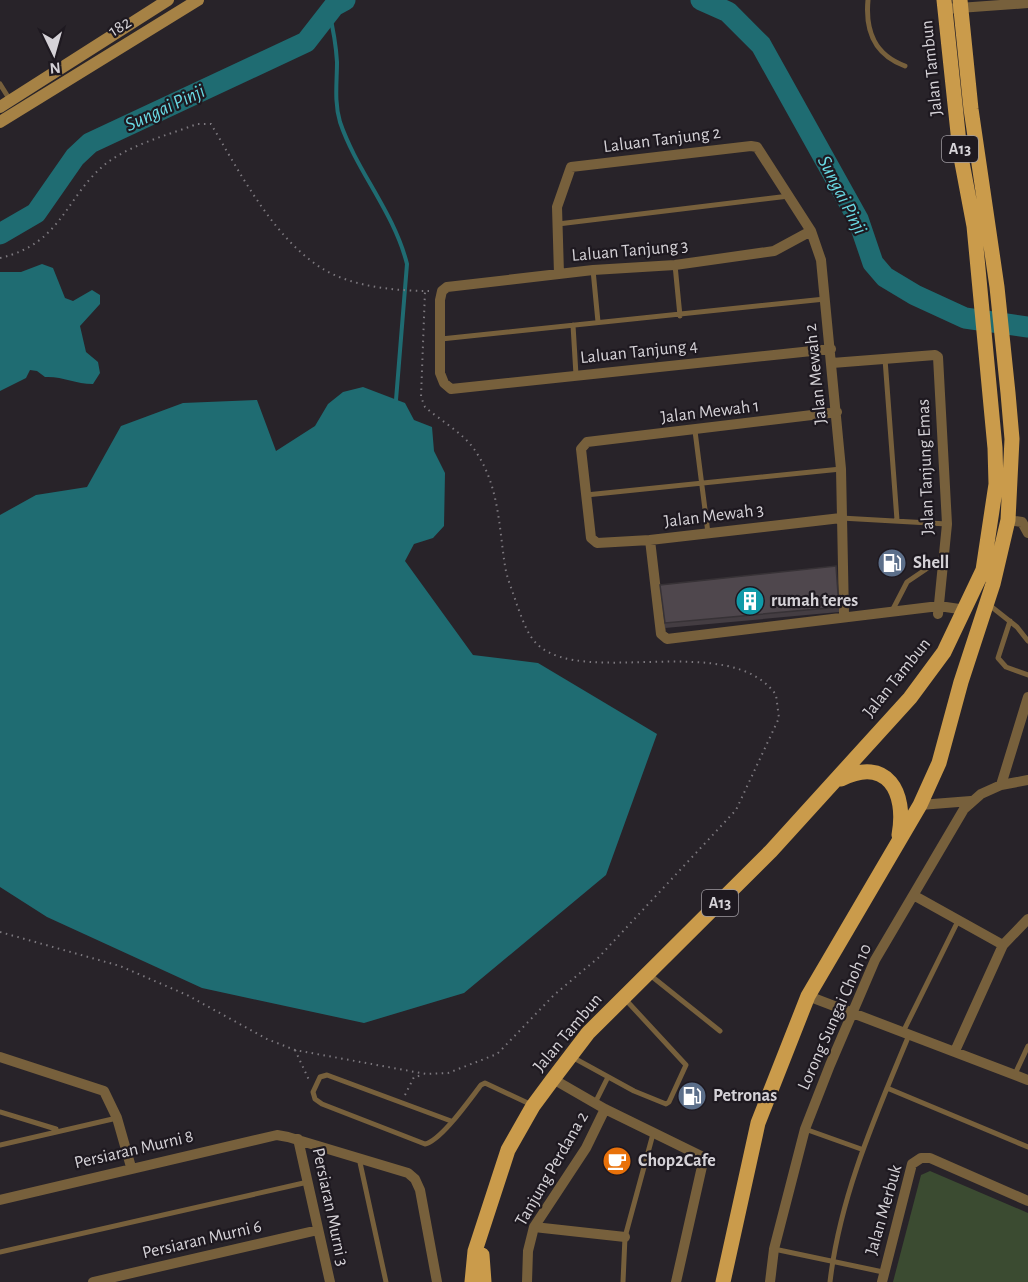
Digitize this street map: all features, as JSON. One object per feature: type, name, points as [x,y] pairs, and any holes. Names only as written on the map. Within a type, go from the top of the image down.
[{"type":"main road","name":"Jalan Tambun","points":[[952,4],[997,287],[1019,520],[1003,542],[987,603]]},
{"type":"main road","name":"Jalan Tambun","points":[[472,1282],[477,1251],[508,1150],[533,1106],[588,1033],[771,851],[910,698],[945,652],[983,570],[996,484],[988,358],[974,226],[960,152],[952,4]]},
{"type":"main road","name":"A13","points":[[723,1282],[758,1123],[808,996],[920,805],[939,763],[960,682],[987,603]]},
{"type":"main road","points":[[832,783],[870,770],[885,777],[892,784],[901,810],[898,842]]},
{"type":"main road","name":"Jalan Tambun","points":[[477,1251],[484,1282]]},
{"type":"main road","points":[[468,1282],[477,1251]]},
{"type":"street","name":"182","points":[[5,104],[168,0]]},
{"type":"street","name":"182","points":[[0,122],[198,0]]},
{"type":"street","points":[[952,4],[1028,3]]},
{"type":"street","name":"Laluan Tanjung 2","points":[[558,224],[558,201],[571,167],[757,147]]},
{"type":"street","name":"Jalan Mewah 2","points":[[757,147],[791,196],[811,231],[821,260],[841,469],[840,567],[844,615]]},
{"type":"street","points":[[558,224],[559,274]]},
{"type":"street","name":"Laluan Tanjung 3","points":[[441,339],[442,291],[447,287],[593,270],[675,264],[774,251],[811,231]]},
{"type":"street","name":"Laluan Tanjung 4","points":[[441,339],[440,373],[444,383],[451,389],[831,349]]},
{"type":"street","name":"Jalan Tanjung Emas","points":[[885,359],[937,356],[947,524],[936,609]]},
{"type":"street","points":[[832,363],[885,359]]},
{"type":"street","name":"Jalan Mewah 1","points":[[586,495],[581,449],[586,442],[695,431],[837,412]]},
{"type":"street","name":"Jalan Mewah 3","points":[[586,495],[591,538],[600,544],[842,518]]},
{"type":"street","points":[[1019,520],[1028,533]]},
{"type":"street","points":[[650,540],[658,587],[662,634],[667,639],[844,615],[936,609],[966,610]]},
{"type":"street","points":[[936,609],[958,627]]},
{"type":"street","points":[[1001,785],[1028,697]]},
{"type":"street","points":[[920,805],[971,801],[1001,785],[1028,780]]},
{"type":"street","name":"Lorong Sungai Choh 10","points":[[771,1282],[774,1249],[805,1129],[852,1013],[876,960],[971,801]]},
{"type":"street","points":[[915,896],[1003,945]]},
{"type":"street","points":[[955,1051],[1003,945],[1028,920]]},
{"type":"street","points":[[808,996],[1028,1080]]},
{"type":"street","points":[[0,1056],[99,1088],[107,1094],[117,1118],[131,1167]]},
{"type":"street","points":[[553,1079],[653,1134],[695,1151],[701,1156],[703,1162],[676,1282]]},
{"type":"street","name":"Tanjung Perdana 2","points":[[527,1282],[528,1251],[534,1227],[586,1148],[605,1109]]},
{"type":"street","name":"Persiaran Murni 8","points":[[0,1200],[131,1167],[277,1135],[298,1139]]},
{"type":"street","points":[[298,1139],[408,1173],[415,1179],[420,1190],[437,1282]]},
{"type":"street","name":"Persiaran Murni 3","points":[[298,1139],[330,1282]]},
{"type":"street","name":"Jalan Merbuk","points":[[882,1277],[912,1164],[916,1160],[930,1158],[1027,1198]]},
{"type":"street","points":[[534,1227],[626,1237]]},
{"type":"street","name":"Persiaran Murni 6","points":[[93,1282],[318,1230]]},
{"type":"lane","points":[[868,0],[867,23],[873,40],[880,52],[889,60],[905,66]]},
{"type":"lane","points":[[0,84],[5,104],[17,112]]},
{"type":"lane","points":[[558,224],[791,196]]},
{"type":"lane","points":[[675,264],[680,316]]},
{"type":"lane","points":[[593,270],[598,322]]},
{"type":"lane","points":[[441,339],[598,322],[680,316],[825,299]]},
{"type":"lane","points":[[573,325],[576,375]]},
{"type":"lane","points":[[885,359],[897,520]]},
{"type":"lane","points":[[695,431],[708,533]]},
{"type":"lane","points":[[586,495],[702,481],[841,469]]},
{"type":"lane","points":[[842,518],[947,524]]},
{"type":"lane","points":[[892,613],[907,582],[944,557]]},
{"type":"lane","points":[[987,603],[1010,621],[1028,641]]},
{"type":"lane","points":[[1010,621],[998,658],[1006,667],[1028,675]]},
{"type":"lane","points":[[830,1282],[861,1149],[887,1088],[906,1033],[958,921]]},
{"type":"lane","points":[[649,974],[720,1031]]},
{"type":"lane","points":[[571,1056],[608,1077],[666,1104],[687,1067],[624,998]]},
{"type":"lane","points":[[1015,1074],[1028,1046]]},
{"type":"lane","points":[[451,1121],[327,1075],[320,1077],[315,1088],[315,1098],[322,1104],[425,1144],[432,1142],[451,1121],[485,1083],[533,1106]]},
{"type":"lane","points":[[595,1103],[608,1077]]},
{"type":"lane","points":[[887,1088],[1028,1148]]},
{"type":"lane","points":[[0,1112],[58,1130]]},
{"type":"lane","points":[[0,1145],[117,1118]]},
{"type":"lane","points":[[805,1129],[861,1149]]},
{"type":"lane","points":[[623,1282],[626,1237],[653,1134]]},
{"type":"lane","points":[[359,1158],[386,1282]]},
{"type":"lane","points":[[0,1252],[308,1182]]},
{"type":"lane","points":[[774,1249],[833,1262],[882,1277]]},
{"type":"path","points":[[0,258],[16,254],[56,226],[93,176],[109,162],[135,148],[197,124],[207,123],[211,124],[249,187],[269,215],[306,257],[325,270],[356,282],[417,291]]},
{"type":"path","points":[[403,1103],[410,1081],[414,1077],[448,1073],[497,1054],[554,995],[598,958],[736,810],[779,718],[776,695],[772,689],[751,675],[729,667],[693,662],[570,659],[538,645],[521,617],[505,568],[495,496],[486,470],[476,451],[425,407],[421,397],[425,291]]},
{"type":"path","points":[[0,932],[120,966],[187,995],[267,1039],[296,1050],[426,1074]]},
{"type":"path","points":[[296,1050],[315,1088]]},
{"type":"green space","points":[[930,1171],[1028,1213],[1028,1282],[893,1282],[921,1175]]},
{"type":"water","points":[[42,264],[53,268],[65,298],[73,301],[92,290],[100,295],[100,304],[80,326],[86,352],[98,362],[100,373],[93,384],[45,377],[37,371],[30,370],[26,378],[0,391],[0,272],[21,272]]},
{"type":"water","points":[[363,387],[405,403],[414,420],[432,427],[434,451],[445,473],[444,526],[433,538],[414,544],[405,561],[473,655],[538,663],[657,734],[606,875],[464,993],[364,1023],[202,988],[47,917],[0,887],[0,515],[36,495],[87,487],[121,426],[183,403],[257,400],[276,451],[315,426],[328,404],[343,392]]},
{"type":"building","name":"rumah teres","points":[[836,566],[839,607],[665,623],[660,585]]},
{"type":"waterway","name":"Sungai Pinji","points":[[0,234],[36,213],[75,157],[90,143],[306,42],[334,6],[345,0]]},
{"type":"waterway","name":"Sungai Pinji","points":[[701,0],[728,12],[761,45],[858,219],[873,263],[885,277],[915,295],[965,318],[1028,327]]},
{"type":"waterway","points":[[329,12],[337,56],[336,100],[340,122],[356,158],[385,209],[407,264],[396,400]]},
{"type":"place","name":"Shell","points":[[892,563]]},
{"type":"place","name":"rumah teres","points":[[750,601]]},
{"type":"place","name":"Petronas","points":[[692,1096]]},
{"type":"place","name":"Chop2Cafe","points":[[617,1161]]}]
